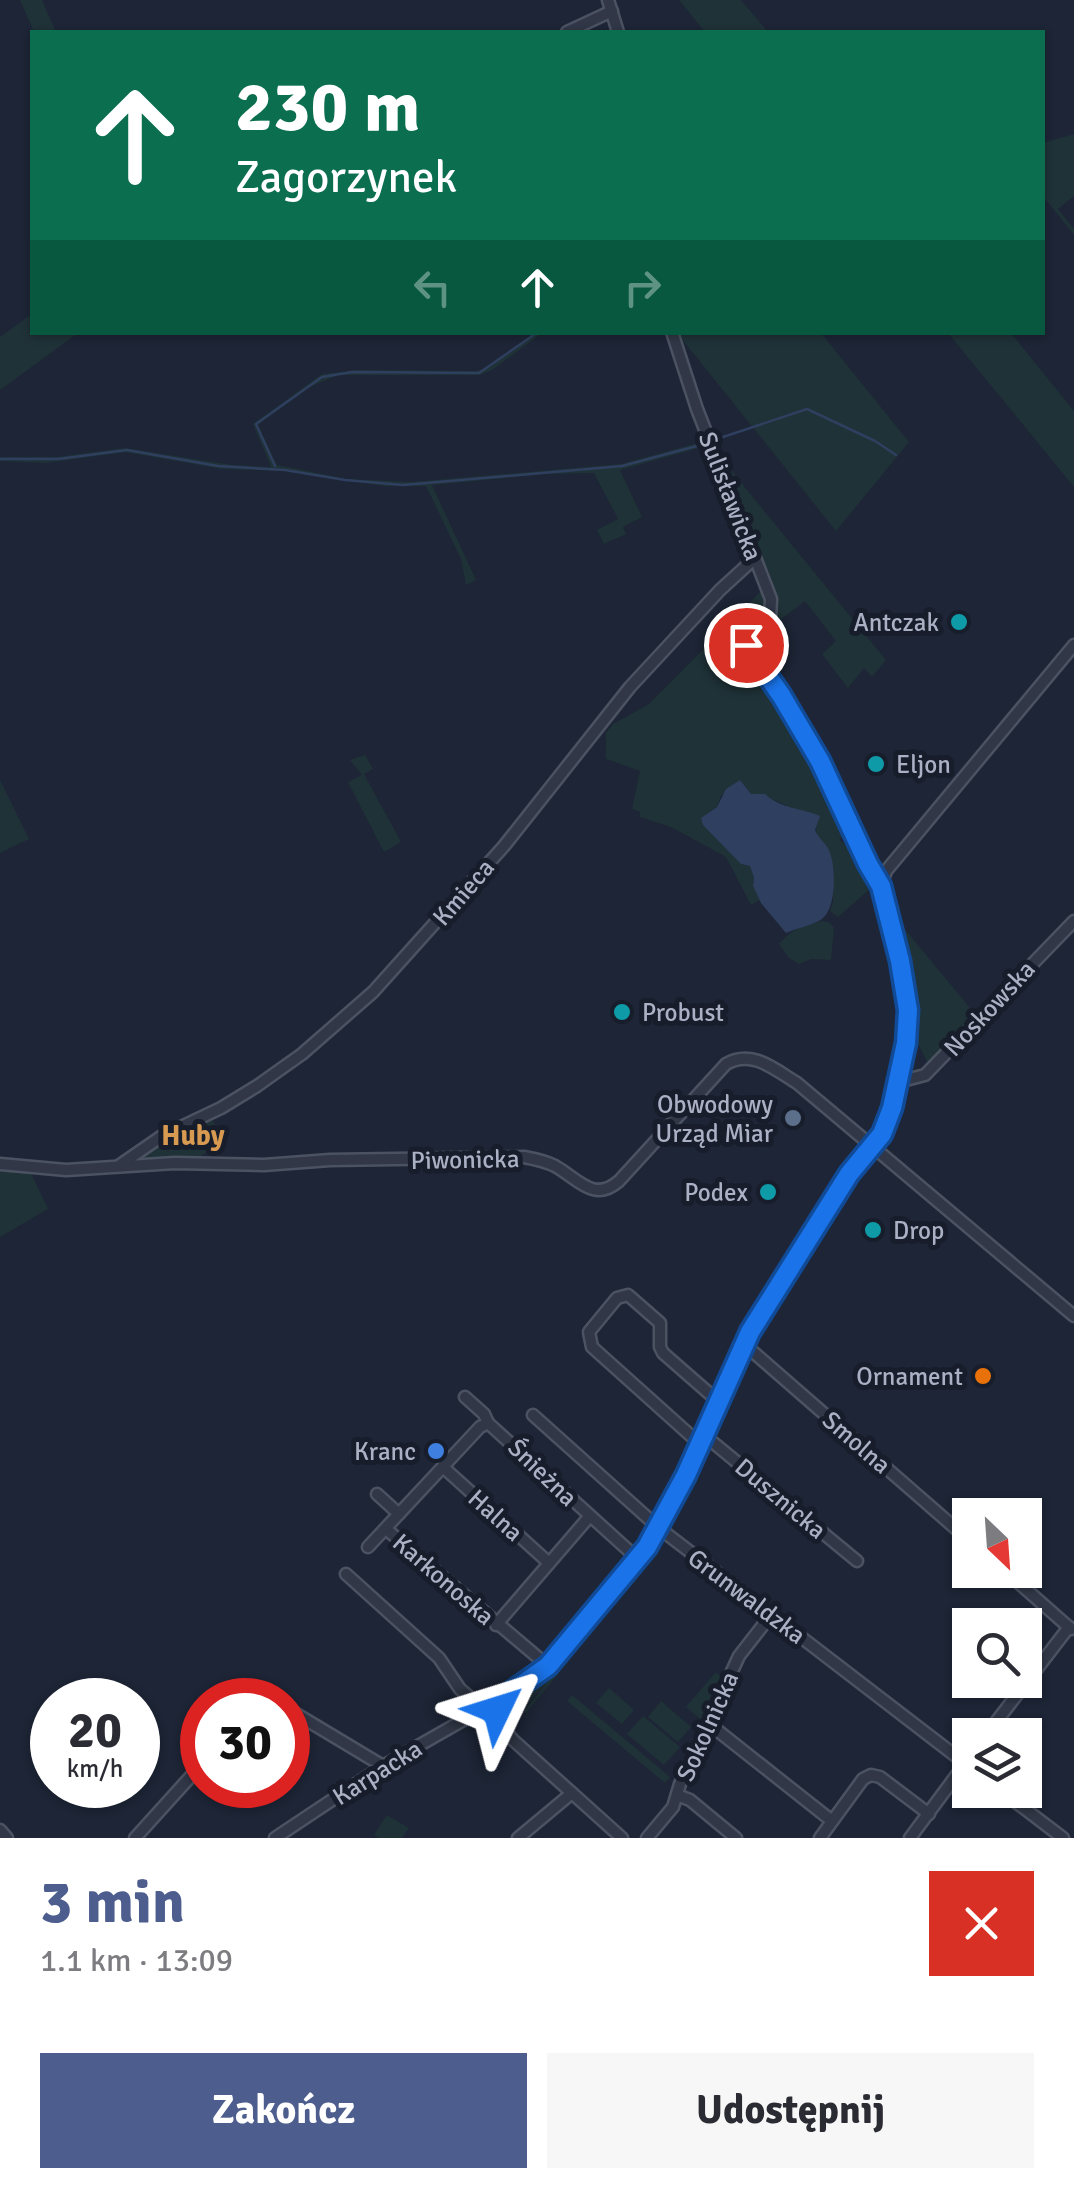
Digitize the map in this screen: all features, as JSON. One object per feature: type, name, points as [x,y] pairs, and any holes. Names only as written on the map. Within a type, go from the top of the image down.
[{"type":"street","points":[[570,30],[610,5],[617,30]]},
{"type":"street","name":"Sulisławicka","points":[[659,1528],[744,1344],[849,1174],[888,1122],[906,1043],[908,1010],[881,886],[820,761],[781,695],[746,648],[749,638],[767,623],[771,614],[769,592],[696,409],[673,335]]},
{"type":"street","name":"Kmieca","points":[[119,1166],[162,1136],[222,1108],[257,1086],[310,1048],[373,992],[526,820],[630,686],[755,558]]},
{"type":"street","points":[[881,886],[886,870],[1074,646]]},
{"type":"street","name":"Noskowska","points":[[898,1082],[926,1075],[1074,921]]},
{"type":"street","name":"Piwonicka","points":[[0,1164],[66,1170],[524,1157],[554,1166],[591,1190],[604,1190],[620,1181],[726,1064],[746,1057],[797,1082],[1074,1316]]},
{"type":"street","name":"Dusznicka","points":[[719,1402],[663,1353],[660,1323],[628,1295],[617,1298],[590,1329],[592,1347],[857,1561]]},
{"type":"street","name":"Smolna","points":[[744,1344],[952,1524]]},
{"type":"street","points":[[465,1396],[488,1423]]},
{"type":"street","name":"Grunwaldzka","points":[[532,1415],[659,1528],[952,1749]]},
{"type":"street","name":"Śnieżna","points":[[368,1547],[488,1423],[638,1558]]},
{"type":"street","name":"Halna","points":[[442,1467],[549,1563]]},
{"type":"street","points":[[377,1494],[399,1514]]},
{"type":"street","points":[[496,1624],[589,1516]]},
{"type":"street","points":[[548,1666],[659,1528]]},
{"type":"street","name":"Karkonoska","points":[[386,1529],[548,1666]]},
{"type":"street","points":[[346,1574],[439,1658],[460,1688],[513,1740],[622,1838]]},
{"type":"street","points":[[1000,1718],[1072,1629],[1025,1588]]},
{"type":"street","name":"Sokolnicka","points":[[647,1838],[673,1807],[738,1656],[771,1614]]},
{"type":"street","name":"Karpacka","points":[[276,1838],[383,1766],[485,1711],[486,1702],[494,1704],[548,1666]]},
{"type":"street","points":[[310,1722],[383,1766]]},
{"type":"street","points":[[708,1723],[832,1821]]},
{"type":"street","points":[[820,1838],[863,1780],[871,1775],[880,1777],[928,1814]]},
{"type":"street","points":[[910,1838],[952,1784]]},
{"type":"street","points":[[134,1838],[180,1788]]},
{"type":"street","points":[[518,1838],[572,1793]]},
{"type":"street","points":[[678,1795],[690,1800],[736,1838]]},
{"type":"street","points":[[1024,1808],[1063,1838]]},
{"type":"street","points":[[0,1830],[6,1838]]},
{"type":"green space","points":[[20,0],[42,0],[55,30],[33,30]]},
{"type":"green space","points":[[679,0],[741,0],[766,30],[703,30]]},
{"type":"green space","points":[[1074,134],[1074,196],[1058,209],[1074,229],[1074,235],[1045,199],[1045,142]]},
{"type":"green space","points":[[30,315],[30,335],[75,335],[0,390],[0,337]]},
{"type":"green space","points":[[531,335],[539,335],[480,375],[338,375],[305,389],[258,425],[277,465],[347,479],[413,482],[621,464],[705,441],[706,446],[620,470],[642,517],[623,527],[626,534],[604,544],[597,530],[618,519],[594,473],[432,485],[476,580],[466,585],[461,559],[426,486],[384,486],[284,471],[222,469],[125,452],[46,463],[0,461],[0,457],[57,457],[125,448],[232,465],[271,467],[253,424],[322,374],[488,368]]},
{"type":"green space","points":[[679,335],[823,335],[909,442],[836,531]]},
{"type":"green space","points":[[950,335],[1013,335],[1074,411],[1074,487]]},
{"type":"green space","points":[[721,458],[886,660],[872,677],[864,668],[848,688],[822,654],[836,641],[805,601],[773,625]]},
{"type":"green space","points":[[764,588],[768,617],[745,637],[742,648],[776,692],[824,777],[820,790],[838,810],[845,829],[840,840],[860,861],[868,881],[869,890],[838,917],[830,911],[833,902],[829,850],[803,813],[761,794],[751,794],[740,780],[710,811],[741,864],[750,866],[760,900],[751,905],[726,857],[671,827],[640,817],[640,812],[632,809],[640,771],[606,759],[606,733],[613,724],[649,704]]},
{"type":"green space","points":[[365,755],[373,769],[364,774],[401,842],[384,852],[348,782],[362,775],[350,760]]},
{"type":"green space","points":[[0,780],[29,839],[0,853]]},
{"type":"green space","points":[[820,921],[829,922],[834,928],[831,960],[811,959],[799,964],[789,958],[779,944],[794,931]]},
{"type":"green space","points":[[898,921],[975,1014],[928,1063],[913,1034],[914,1002]]},
{"type":"green space","points":[[210,1117],[224,1139],[197,1159],[132,1162],[156,1143]]},
{"type":"green space","points":[[0,1169],[30,1171],[48,1209],[0,1237]]},
{"type":"green space","points":[[572,1657],[526,1713],[551,1677],[522,1710],[505,1703],[562,1658],[563,1665]]},
{"type":"green space","points":[[716,1672],[723,1679],[704,1722],[686,1707]]},
{"type":"green space","points":[[609,1688],[634,1710],[622,1724],[596,1703]]},
{"type":"green space","points":[[572,1695],[670,1777],[665,1783],[567,1701]]},
{"type":"green space","points":[[661,1701],[691,1727],[678,1742],[648,1717]]},
{"type":"green space","points":[[643,1716],[680,1747],[664,1765],[627,1734]]},
{"type":"green space","points":[[387,1815],[409,1828],[402,1838],[374,1835]]},
{"type":"water","points":[[740,780],[751,794],[765,794],[820,816],[815,830],[831,857],[834,886],[827,913],[819,921],[786,933],[761,903],[750,866],[741,864],[703,825],[701,818],[717,807],[726,789]]},
{"type":"waterway","points":[[275,466],[256,424],[322,377],[352,372],[479,373],[534,335]]},
{"type":"waterway","points":[[714,440],[807,409],[896,455]]},
{"type":"waterway","points":[[0,459],[58,459],[127,450],[218,466],[403,485],[622,466],[704,444]]},
{"type":"place","name":"Antczak","points":[[959,622]]},
{"type":"place","name":"Eljon","points":[[876,764]]},
{"type":"place","name":"Probust","points":[[622,1012]]},
{"type":"place","name":"Obwodowy Urząd Miar","points":[[793,1118]]},
{"type":"place","name":"Podex","points":[[768,1192]]},
{"type":"place","name":"Drop","points":[[873,1230]]},
{"type":"place","name":"Ornament","points":[[983,1376]]},
{"type":"place","name":"Kranc","points":[[436,1451]]},
{"type":"district","name":"Huby","points":[[193,1135]]},
{"type":"route","points":[[497,1710],[494,1704],[529,1682],[560,1654],[647,1547],[686,1475],[750,1332],[849,1174],[882,1134],[892,1108],[906,1043],[908,1010],[881,886],[820,761],[746,645]]}]
